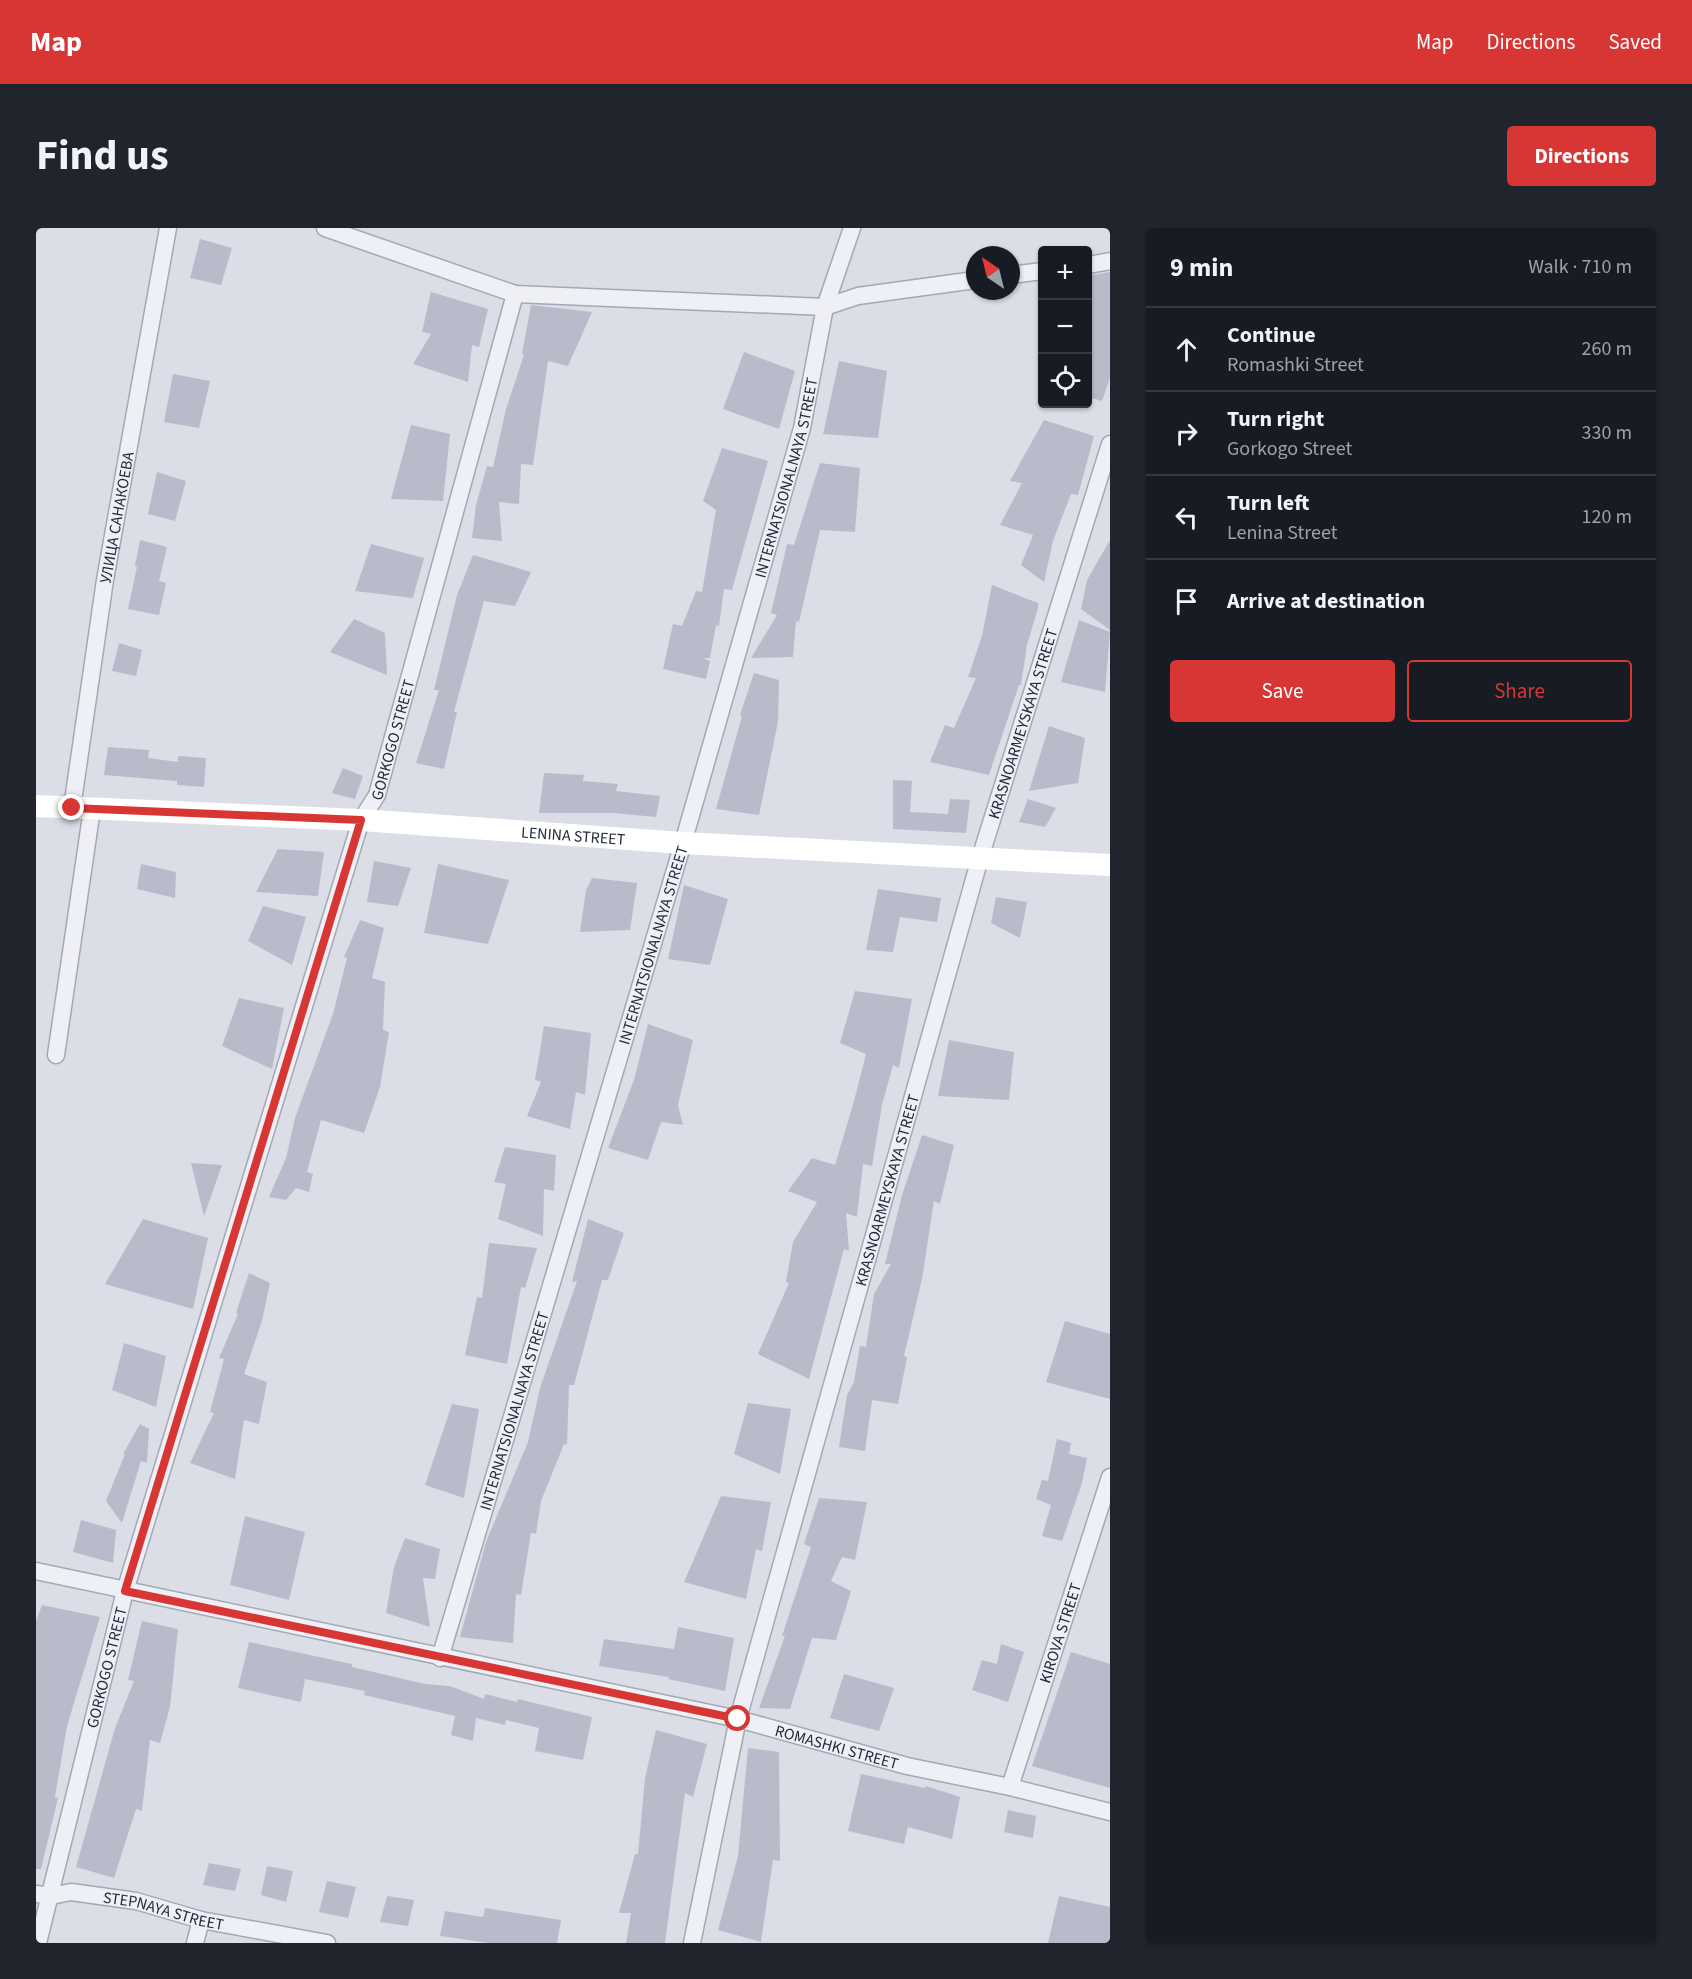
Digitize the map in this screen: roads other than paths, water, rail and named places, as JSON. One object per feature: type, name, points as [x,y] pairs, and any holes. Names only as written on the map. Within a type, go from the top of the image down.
[{"type":"street","name":"УЛИЦА САНАКОЕВА","points":[[56,1055],[105,580],[168,228]]},
{"type":"street","points":[[325,228],[515,294],[825,307],[858,296],[966,281]]},
{"type":"street","name":"INTERNATSIONALNAYA STREET","points":[[440,1658],[683,843],[802,428],[825,307],[852,228]]},
{"type":"street","points":[[1092,264],[1110,261]]},
{"type":"street","points":[[1020,274],[1038,272]]},
{"type":"street","name":"GORKOGO STREET","points":[[38,1943],[43,1895],[125,1591],[361,820],[377,795],[515,294]]},
{"type":"street","name":"KRASNOARMEYSKAYA STREET","points":[[692,1943],[738,1719],[980,858],[1110,444]]},
{"type":"street","name":"LENINA STREET","points":[[36,806],[361,820],[683,843],[1110,865]]},
{"type":"street","name":"KIROVA STREET","points":[[1010,1787],[1110,1478]]},
{"type":"street","name":"ROMASHKI STREET","points":[[36,1571],[738,1719],[907,1766],[1010,1787],[1110,1812]]},
{"type":"street","name":"STEPNAYA STREET","points":[[43,1895],[71,1892],[136,1902],[201,1920],[327,1943]]},
{"type":"street","points":[[195,1943],[201,1920]]}]
